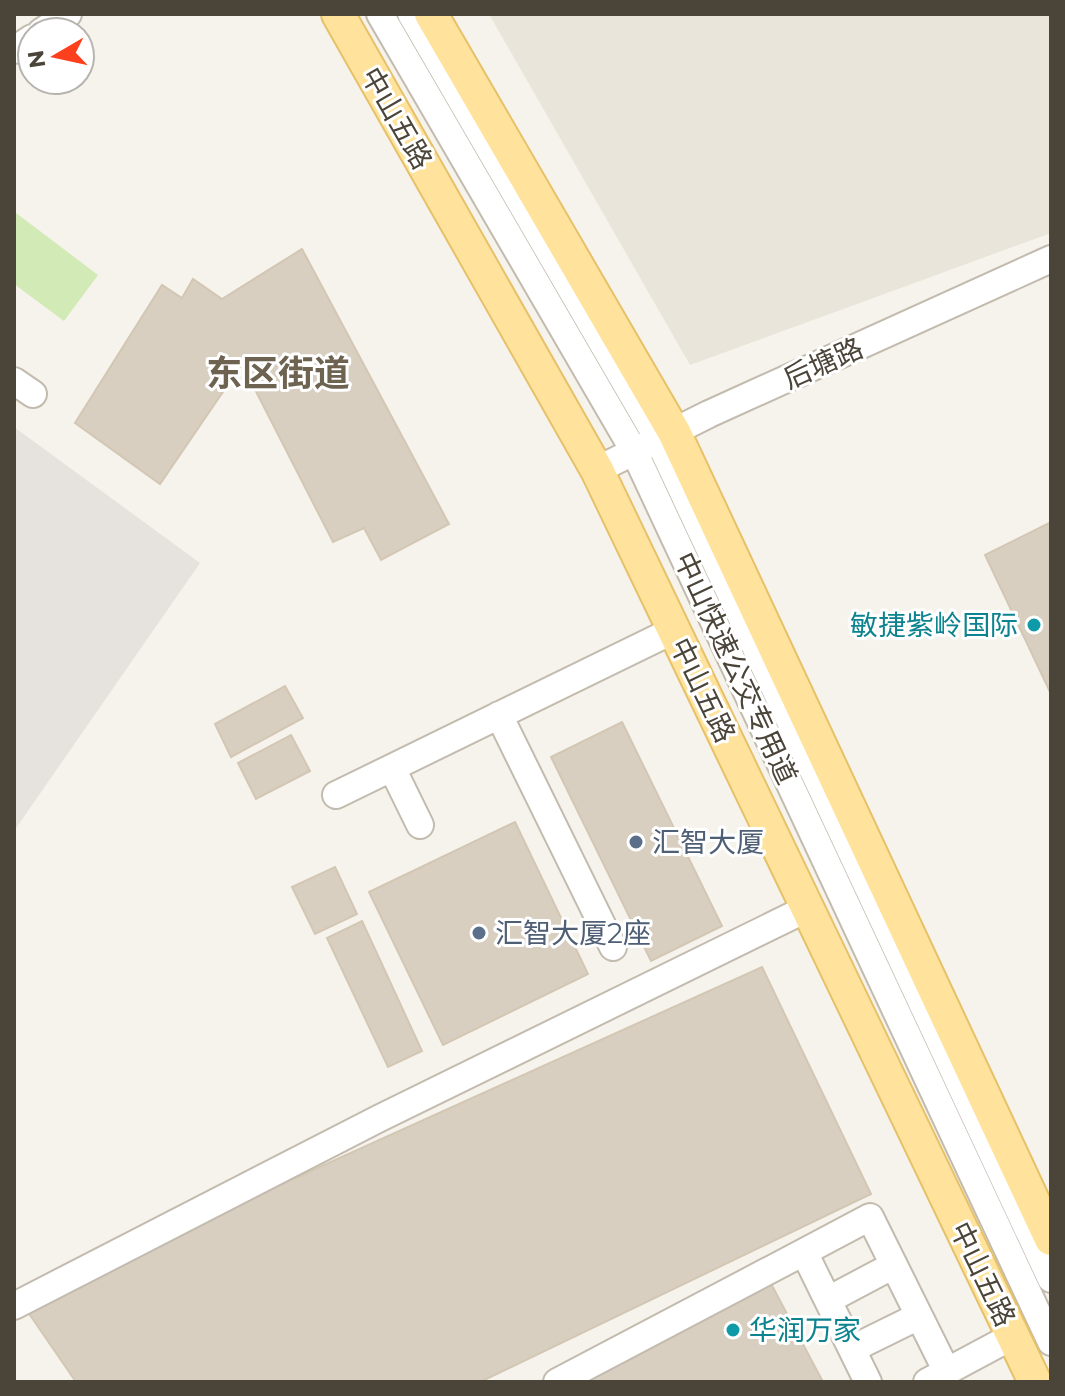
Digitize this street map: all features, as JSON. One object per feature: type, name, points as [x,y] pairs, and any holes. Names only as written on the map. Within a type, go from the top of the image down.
[{"type":"main road","name":"中山五路","points":[[338,14],[597,470],[1035,1382]]},
{"type":"main road","points":[[431,14],[666,435],[1051,1239]]},
{"type":"street","name":"中山快速公交专用道","points":[[380,14],[634,451],[1051,1342]]},
{"type":"street","name":"中山快速公交专用道","points":[[411,14],[666,435],[1051,1279]]},
{"type":"street","name":"后塘路","points":[[597,470],[666,435],[1051,259]]},
{"type":"street","points":[[336,795],[674,630]]},
{"type":"street","points":[[499,715],[613,947]]},
{"type":"street","points":[[392,768],[420,825]]},
{"type":"street","points":[[14,1306],[295,1161],[808,908]]},
{"type":"street","points":[[557,1382],[870,1217],[919,1316],[937,1377],[1013,1336]]},
{"type":"street","points":[[804,1252],[868,1382]]},
{"type":"street","points":[[828,1300],[894,1265]]},
{"type":"street","points":[[852,1349],[919,1316]]},
{"type":"shaded area","points":[[489,14],[1051,14],[1051,233],[690,365]]},
{"type":"shaded area","points":[[14,427],[200,563],[14,831]]},
{"type":"green space","points":[[16,213],[98,275],[64,321],[14,284]]},
{"type":"building","points":[[302,249],[449,524],[381,560],[364,528],[333,542],[242,364],[160,484],[75,423],[162,285],[182,298],[193,279],[222,299]]},
{"type":"building","name":"敏捷紫岭国际","points":[[1051,522],[1051,694],[985,555]]},
{"type":"building","points":[[285,686],[303,718],[231,757],[215,724]]},
{"type":"building","name":"汇智大厦","points":[[622,722],[722,926],[651,961],[551,757]]},
{"type":"building","points":[[291,735],[310,771],[256,799],[238,763]]},
{"type":"building","name":"汇智大厦2座","points":[[515,822],[588,974],[443,1045],[369,892]]},
{"type":"building","points":[[335,867],[357,914],[315,934],[292,887]]},
{"type":"building","points":[[362,921],[422,1051],[388,1067],[327,938]]},
{"type":"building","points":[[762,967],[871,1194],[480,1382],[76,1382],[21,1302]]},
{"type":"building","name":"华润万家","points":[[768,1278],[823,1382],[573,1382]]},
{"type":"place","name":"敏捷紫岭国际","points":[[1034,625]]},
{"type":"place","name":"汇智大厦","points":[[636,842]]},
{"type":"place","name":"汇智大厦2座","points":[[479,933]]},
{"type":"place","name":"华润万家","points":[[733,1330]]},
{"type":"district","name":"东区街道","points":[[278,373]]}]
